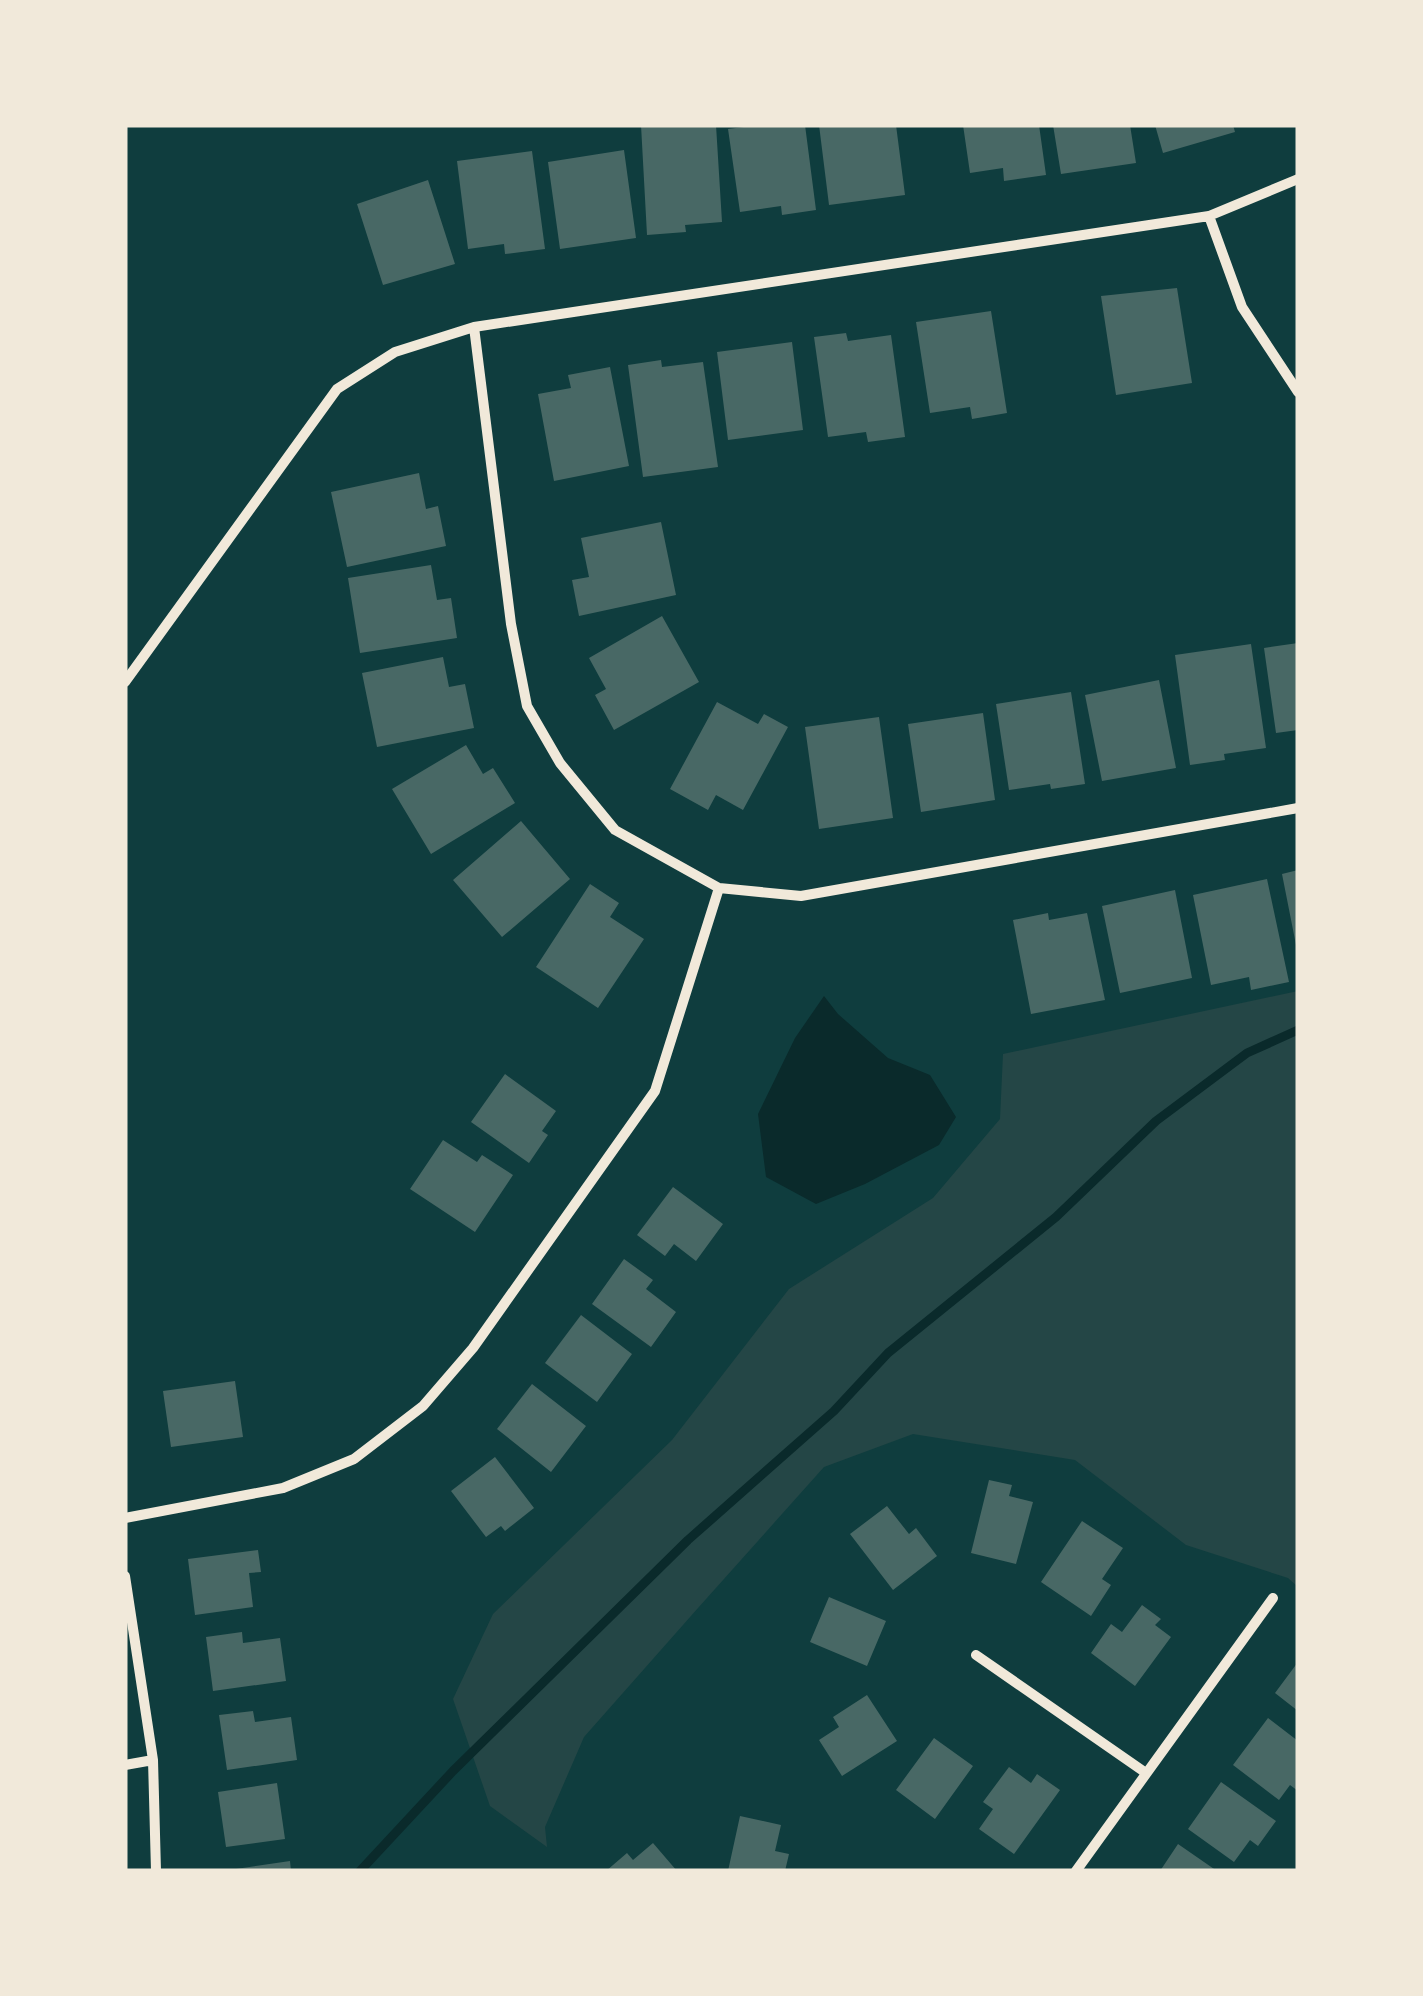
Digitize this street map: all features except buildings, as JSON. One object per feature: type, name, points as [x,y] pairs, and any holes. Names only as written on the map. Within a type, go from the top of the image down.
[{"type":"street","points":[[125,682],[336,389],[394,352],[474,327],[1209,216],[1298,179]]},
{"type":"street","points":[[1209,216],[1242,307],[1298,392]]},
{"type":"street","points":[[474,327],[512,624],[527,706],[560,762],[615,830],[719,888],[801,896],[1298,808]]},
{"type":"street","points":[[125,1518],[283,1488],[354,1459],[423,1406],[474,1348],[654,1092],[719,888]]},
{"type":"street","points":[[125,1576],[153,1760],[156,1871]]},
{"type":"street","points":[[1076,1871],[1274,1598]]},
{"type":"street","points":[[976,1655],[1146,1773]]},
{"type":"street","points":[[125,1765],[153,1760]]},
{"type":"shaded area","points":[[1298,991],[1298,1587],[1288,1578],[1186,1545],[1075,1460],[913,1434],[824,1467],[698,1608],[584,1737],[545,1827],[547,1847],[490,1806],[453,1699],[493,1614],[672,1440],[789,1289],[933,1198],[1000,1119],[1003,1054]]},
{"type":"shaded area","points":[[824,996],[838,1014],[888,1058],[930,1075],[956,1117],[939,1145],[865,1184],[816,1204],[766,1177],[758,1114],[795,1038]]},
{"type":"waterway","points":[[360,1871],[453,1771],[688,1540],[834,1411],[888,1353],[1056,1217],[1156,1121],[1247,1053],[1298,1030]]}]
